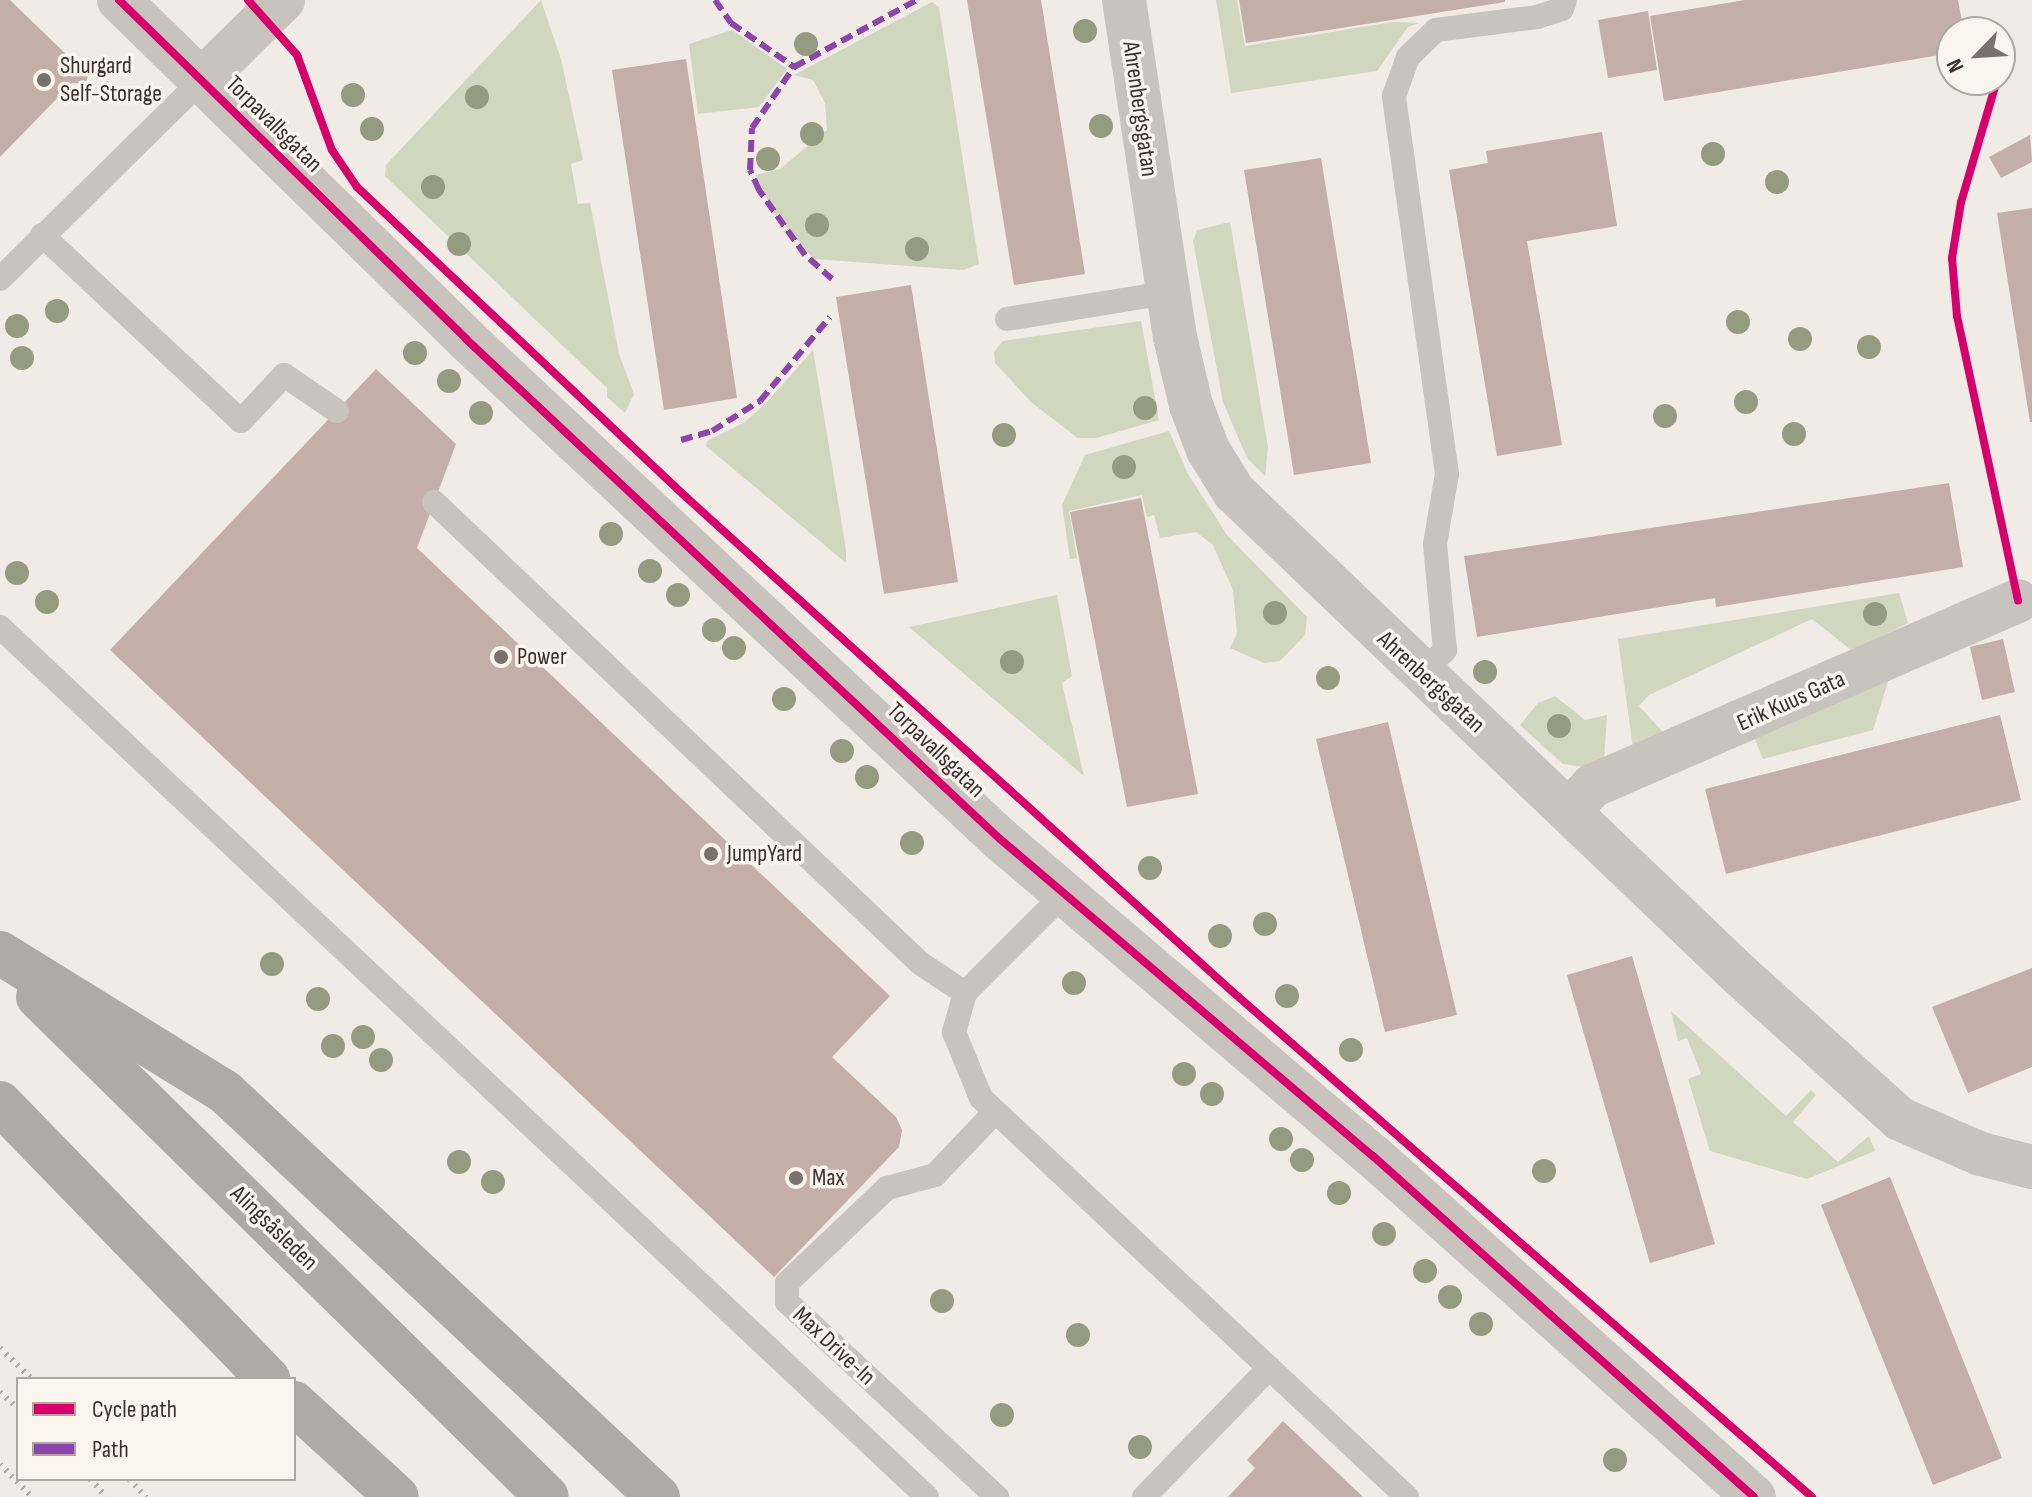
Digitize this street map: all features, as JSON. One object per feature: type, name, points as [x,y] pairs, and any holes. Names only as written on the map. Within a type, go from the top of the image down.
[{"type":"highway","points":[[0,953],[225,1092],[658,1497]]},
{"type":"highway","name":"Alingsåsleden","points":[[0,960],[547,1497]]},
{"type":"highway","points":[[0,1103],[266,1377]]},
{"type":"highway","points":[[296,1407],[372,1497]]},
{"type":"highway","points":[[296,1407],[397,1497]]},
{"type":"street","name":"Torpavallsgatan","points":[[119,0],[466,339],[1064,894],[1373,1156],[1754,1497]]},
{"type":"street","points":[[202,80],[283,0]]},
{"type":"street","name":"Ahrenbergsgatan","points":[[1124,0],[1167,298],[1191,405],[1208,450],[1234,492],[1740,975],[1900,1119],[1981,1154],[2032,1167]]},
{"type":"street","name":"Erik Kuus Gata","points":[[1570,810],[1592,786],[2018,601]]},
{"type":"lane","points":[[1422,673],[1445,650],[1435,544],[1447,474],[1394,96],[1408,57],[1436,30],[1537,17],[1562,9],[1565,0]]},
{"type":"lane","points":[[0,279],[202,80]]},
{"type":"lane","points":[[42,235],[241,421],[284,375],[337,411]]},
{"type":"lane","points":[[1007,319],[1147,296],[1167,298]]},
{"type":"lane","points":[[434,502],[920,963],[965,993]]},
{"type":"lane","points":[[0,627],[927,1497]]},
{"type":"lane","points":[[1064,894],[965,993],[954,1032],[981,1098],[1407,1497]]},
{"type":"lane","name":"Max Drive-In","points":[[995,1112],[935,1175],[887,1188],[787,1283],[787,1302],[997,1497]]},
{"type":"lane","points":[[1144,1497],[1269,1368]]},
{"type":"green space","points":[[541,0],[561,59],[583,160],[571,164],[578,204],[590,203],[619,354],[634,394],[625,413],[607,397],[607,388],[385,176],[386,165]]},
{"type":"green space","points":[[1216,0],[1237,0],[1245,46],[1393,22],[1419,23],[1408,27],[1377,71],[1231,93]]},
{"type":"green space","points":[[932,2],[939,7],[979,264],[963,270],[814,259],[775,214],[756,175],[780,169],[827,130],[825,103],[813,80],[794,75]]},
{"type":"green space","points":[[732,30],[787,69],[759,107],[698,114],[689,44]]},
{"type":"green space","points":[[1230,222],[1268,447],[1265,476],[1247,458],[1223,402],[1193,241],[1197,230]]},
{"type":"green space","points":[[1141,321],[1159,420],[1096,438],[1078,438],[1032,403],[995,363],[994,352],[1003,341]]},
{"type":"green space","points":[[813,350],[846,563],[706,446],[707,441],[745,422]]},
{"type":"green space","points":[[1169,431],[1188,474],[1227,535],[1307,617],[1305,635],[1280,661],[1264,663],[1230,648],[1237,634],[1233,590],[1213,545],[1196,532],[1160,538],[1154,515],[1147,517],[1142,495],[1069,511],[1077,558],[1070,559],[1062,505],[1085,455]]},
{"type":"green space","points":[[1899,593],[1908,623],[1859,648],[1850,649],[1812,619],[1649,695],[1639,706],[1663,732],[1633,748],[1618,639]]},
{"type":"green space","points":[[1057,595],[1072,676],[1062,683],[1084,776],[909,627]]},
{"type":"green space","points":[[1890,675],[1873,730],[1763,759],[1754,737]]},
{"type":"green space","points":[[1555,696],[1585,720],[1607,715],[1604,760],[1591,768],[1563,764],[1520,725],[1538,703]]},
{"type":"green space","points":[[1671,1011],[1786,1116],[1811,1090],[1816,1095],[1793,1122],[1838,1162],[1869,1136],[1875,1151],[1807,1179],[1710,1151],[1688,1079],[1701,1074],[1687,1038],[1678,1041]]},
{"type":"building","name":"Shurgard Self-Storage","points":[[0,0],[10,0],[72,60],[83,58],[92,66],[85,84],[72,83],[0,157]]},
{"type":"building","points":[[967,0],[1041,0],[1085,274],[1014,285]]},
{"type":"building","points":[[1239,0],[1505,0],[1505,2],[1246,43]]},
{"type":"building","points":[[1745,0],[1958,0],[1961,16],[1936,16],[1936,56],[1664,101],[1650,16]]},
{"type":"building","points":[[1648,11],[1657,70],[1608,78],[1598,20]]},
{"type":"building","points":[[686,59],[737,398],[664,410],[612,70]]},
{"type":"building","points":[[1602,132],[1617,226],[1527,241],[1562,445],[1497,456],[1449,170],[1488,163],[1486,151]]},
{"type":"building","points":[[2030,135],[2032,162],[2001,178],[1989,157]]},
{"type":"building","points":[[1321,158],[1371,463],[1294,475],[1244,170]]},
{"type":"building","points":[[2032,208],[2032,422],[2030,422],[1997,213]]},
{"type":"building","points":[[911,285],[958,582],[884,594],[836,297]]},
{"type":"building","points":[[376,369],[456,444],[417,548],[890,996],[832,1057],[896,1117],[902,1130],[899,1147],[774,1277],[110,650]]},
{"type":"building","points":[[1949,483],[1963,567],[1716,607],[1715,598],[1477,637],[1464,556]]},
{"type":"building","points":[[1141,498],[1198,794],[1127,807],[1070,512]]},
{"type":"building","points":[[2003,639],[2015,692],[1982,700],[1970,647]]},
{"type":"building","points":[[2000,715],[2021,800],[1726,874],[1705,789]]},
{"type":"building","points":[[1388,722],[1457,1015],[1385,1032],[1316,739]]},
{"type":"building","points":[[1632,956],[1715,1244],[1650,1263],[1567,975]]},
{"type":"building","points":[[2032,968],[2032,1067],[1968,1093],[1932,1007]]},
{"type":"building","points":[[1890,1177],[2002,1458],[1933,1485],[1821,1205]]},
{"type":"building","points":[[1283,1421],[1363,1497],[1228,1497],[1255,1468],[1247,1460]]},
{"type":"railway","points":[[0,1348],[30,1377]]},
{"type":"railway","points":[[0,1392],[16,1407]]},
{"type":"railway","points":[[0,1464],[16,1480]]},
{"type":"railway","points":[[16,1481],[32,1497]]},
{"type":"railway","points":[[92,1481],[106,1497]]},
{"type":"railway","points":[[131,1481],[146,1497]]},
{"type":"marked path","points":[[715,0],[731,23],[794,67]]},
{"type":"marked path","points":[[832,279],[805,255],[759,190],[750,170],[752,128],[794,67],[917,0]]},
{"type":"marked path","points":[[681,440],[712,431],[760,401],[830,317]]},
{"type":"cycle path","points":[[119,0],[466,339],[1000,839],[1373,1156],[1754,1497]]},
{"type":"cycle path","points":[[248,0],[297,55],[332,150],[357,187],[686,497],[1234,993],[1812,1497]]},
{"type":"cycle path","points":[[1992,96],[1961,202],[1952,258],[1957,316],[2018,601]]},
{"type":"place","name":"Shurgard Self-Storage","points":[[44,80]]},
{"type":"place","name":"Power","points":[[501,657]]},
{"type":"place","name":"JumpYard","points":[[711,854]]},
{"type":"place","name":"Max","points":[[796,1178]]}]
